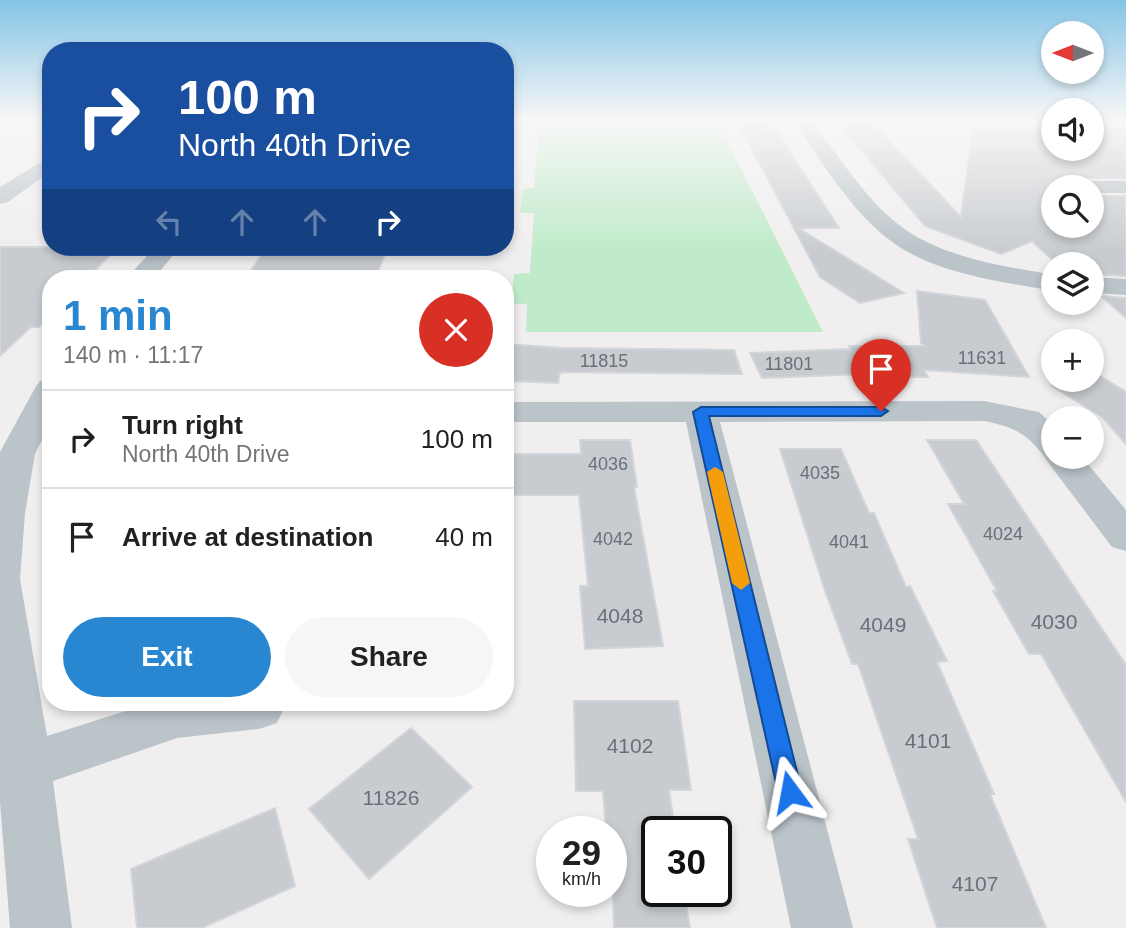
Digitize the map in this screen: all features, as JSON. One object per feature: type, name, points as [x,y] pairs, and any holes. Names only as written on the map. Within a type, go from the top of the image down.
[{"type":"street","points":[[836,164],[879,220],[903,238],[941,256],[1010,276],[1041,281]]},
{"type":"street","points":[[9,169],[42,165]]},
{"type":"street","points":[[0,197],[42,168]]},
{"type":"street","points":[[1104,187],[1126,187]]},
{"type":"street","points":[[147,270],[160,256]]},
{"type":"street","points":[[916,266],[941,256]]},
{"type":"street","points":[[1104,285],[1126,286]]},
{"type":"street","points":[[514,412],[984,411],[1027,419],[1041,433]]},
{"type":"street","points":[[701,412],[822,928]]},
{"type":"street","points":[[40,423],[17,454],[7,501],[0,579],[12,771],[41,928]]},
{"type":"street","points":[[1072,469],[1126,537]]},
{"type":"street","points":[[12,771],[177,716],[228,711]]},
{"type":"green space","points":[[536,164],[739,164],[823,332],[526,332],[527,304],[514,304],[514,274],[530,273],[534,213],[520,213],[523,189],[534,188]]},
{"type":"building","points":[[760,164],[798,164],[839,228],[798,228],[904,293],[860,303],[820,277]]},
{"type":"building","points":[[873,164],[911,164],[961,217],[968,164],[1126,164],[1126,178],[1104,178],[1104,175],[1041,175],[1041,238],[1104,238],[1104,196],[1126,196],[1126,276],[1104,275],[1104,252],[1044,252],[1032,241],[1001,254],[925,226]]},
{"type":"building","points":[[0,247],[42,247],[42,256],[109,256],[95,270],[42,270],[42,324],[39,327],[31,327],[0,356]]},
{"type":"building","points":[[261,256],[384,256],[378,270],[251,270]]},
{"type":"building","points":[[917,291],[985,300],[1029,377],[924,370],[928,377],[866,377],[864,374],[762,378],[750,353],[850,349],[849,346],[925,346],[921,343]]},
{"type":"building","points":[[1104,296],[1126,298],[1126,318],[1104,299]]},
{"type":"building","points":[[514,345],[563,348],[734,350],[742,374],[560,372],[558,383],[514,381]]},
{"type":"building","points":[[1104,379],[1126,392],[1126,444],[1104,419],[1104,406],[1084,406],[1062,392],[1104,392]]},
{"type":"building","points":[[580,440],[630,440],[637,487],[634,487],[663,646],[585,649],[580,586],[588,586],[579,495],[514,495],[514,454],[581,454]]},
{"type":"building","points":[[927,440],[976,440],[1126,665],[1126,802],[1041,654],[1029,654],[993,591],[997,591],[948,504],[964,504]]},
{"type":"building","points":[[780,449],[841,449],[869,513],[874,513],[906,587],[910,586],[947,661],[937,662],[994,794],[990,794],[1046,928],[937,928],[908,839],[918,839],[858,664],[852,664],[824,588]]},
{"type":"building","points":[[574,701],[678,701],[691,790],[669,790],[673,816],[641,816],[641,907],[687,907],[690,928],[614,928],[613,907],[627,907],[627,816],[605,816],[603,791],[576,791]]},
{"type":"building","points":[[411,728],[472,787],[369,879],[309,809]]},
{"type":"building","points":[[275,808],[295,886],[202,928],[137,928],[131,869]]},
{"type":"slow traffic","points":[[715,472],[741,583]]},
{"type":"route","points":[[790,792],[701,412],[881,411]]}]
